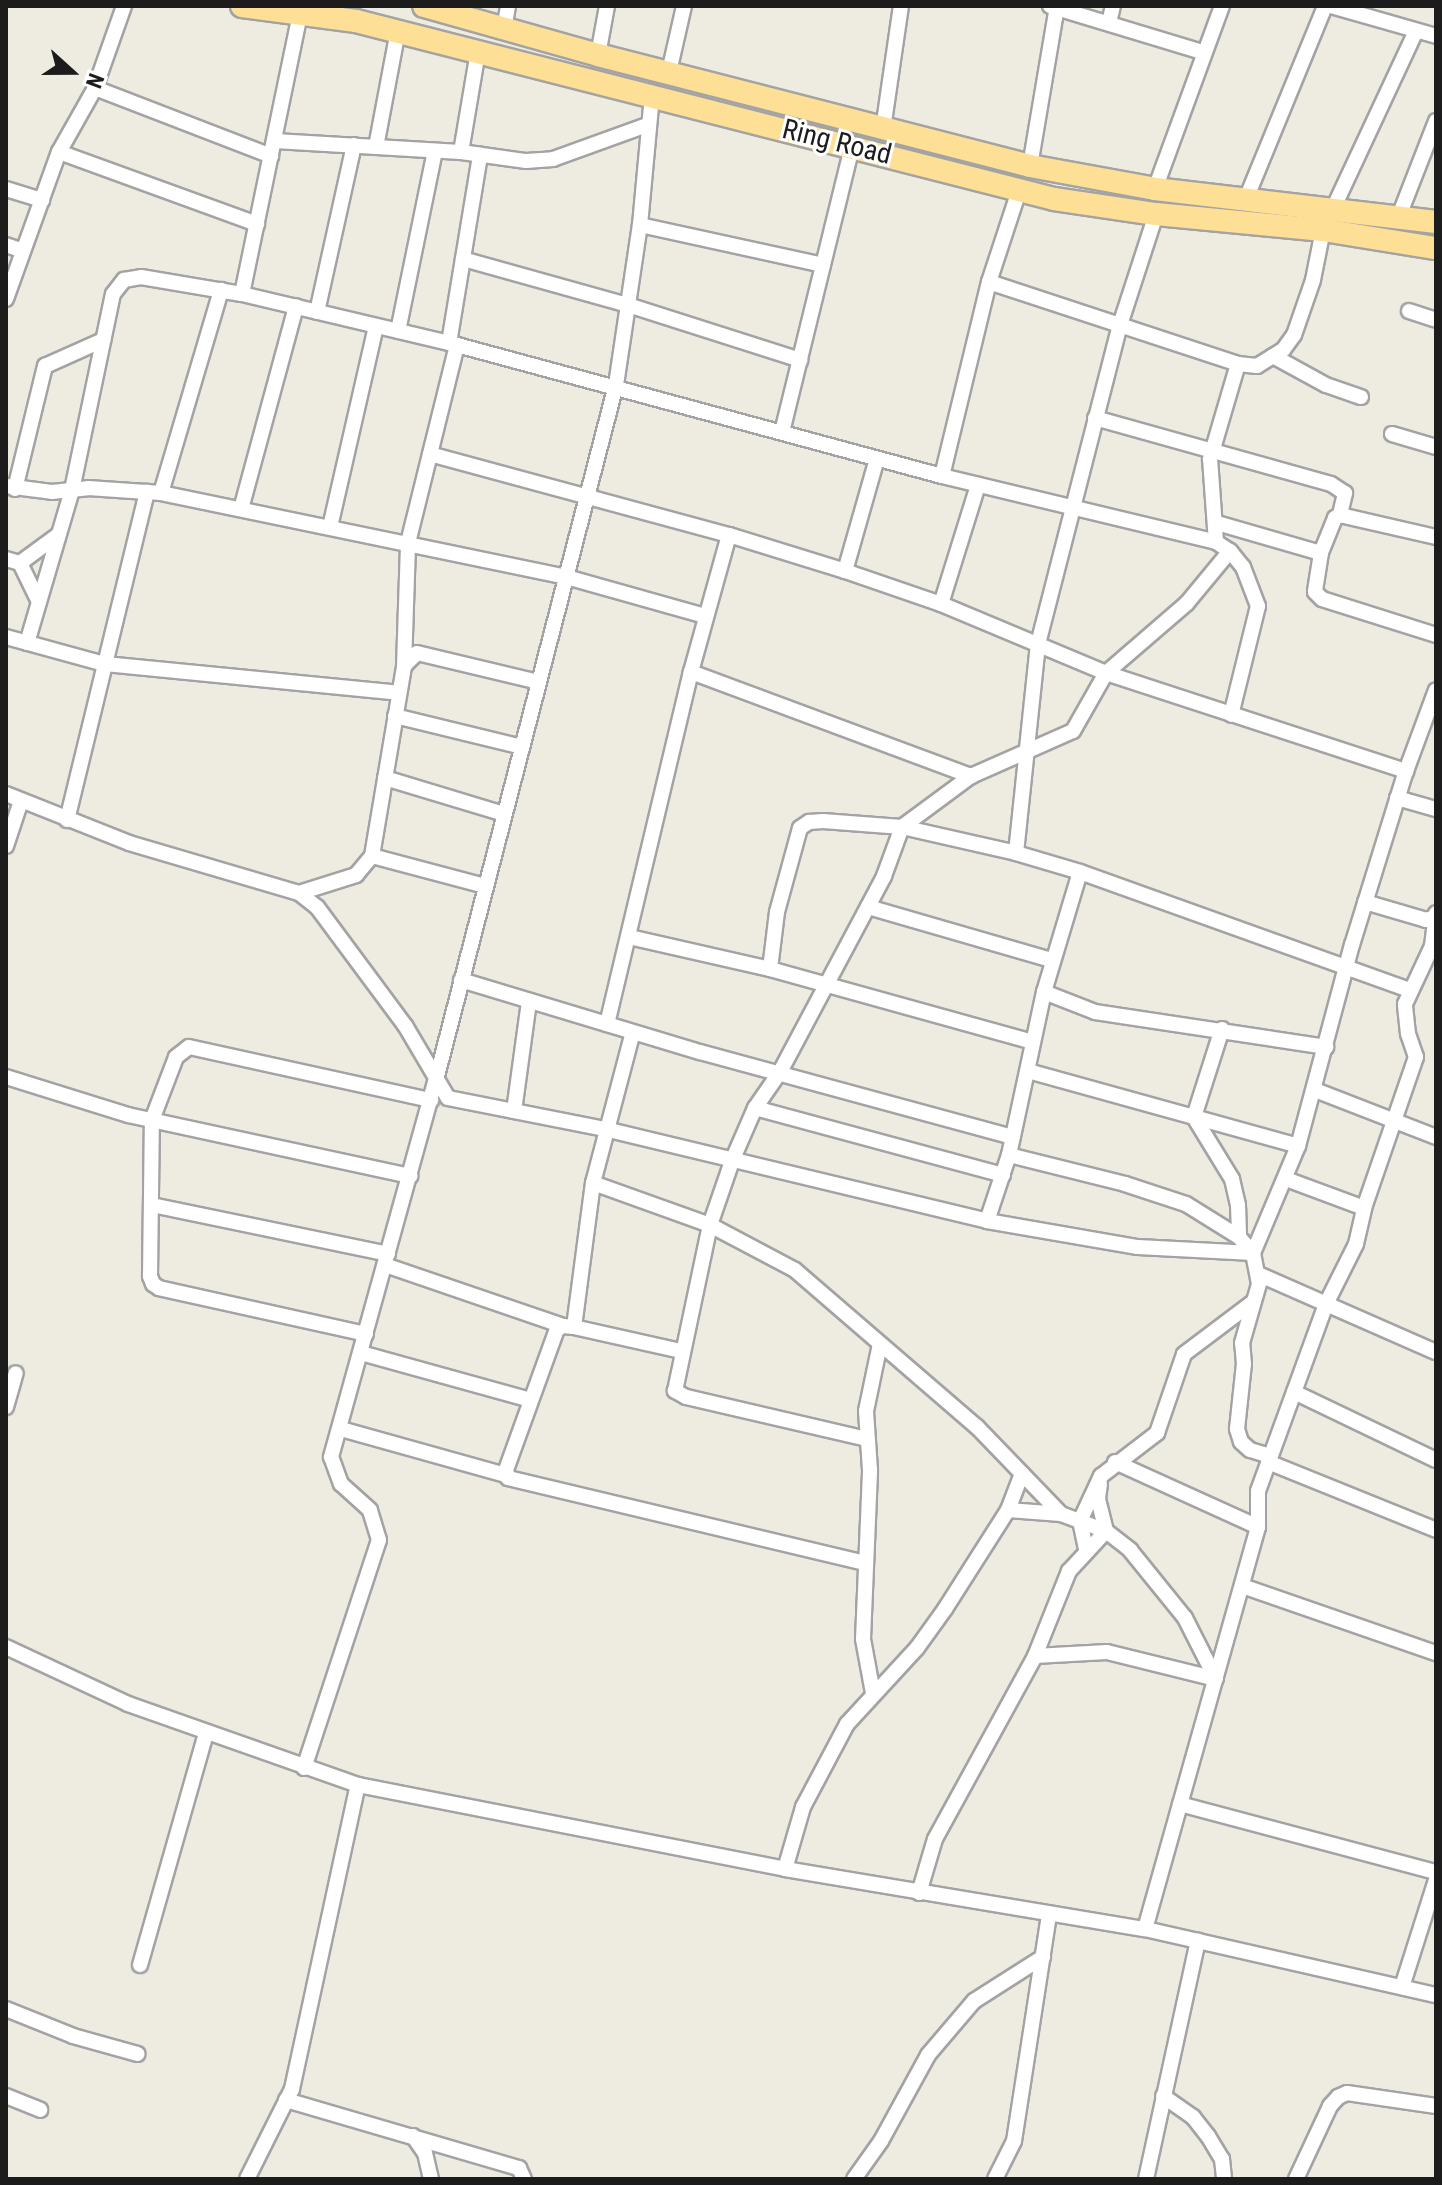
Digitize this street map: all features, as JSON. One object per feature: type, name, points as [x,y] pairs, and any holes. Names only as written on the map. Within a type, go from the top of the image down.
[{"type":"main road","name":"Ring Road","points":[[242,6],[398,31],[1019,191],[1156,214],[1323,230],[1436,248]]},
{"type":"main road","name":"Ring Road","points":[[424,6],[598,55],[1030,166],[1155,189],[1436,222]]},
{"type":"street","points":[[6,299],[59,152],[95,88],[124,6]]},
{"type":"street","points":[[504,29],[508,6]]},
{"type":"street","points":[[598,55],[607,6]]},
{"type":"street","points":[[669,72],[684,6]]},
{"type":"street","points":[[883,129],[901,6]]},
{"type":"street","points":[[1109,23],[1113,6]]},
{"type":"street","points":[[1155,189],[1202,52],[1222,6]]},
{"type":"street","points":[[1246,199],[1325,6]]},
{"type":"street","points":[[1331,6],[1436,36]]},
{"type":"street","points":[[1030,166],[1053,7],[1202,52]]},
{"type":"street","points":[[242,294],[300,13]]},
{"type":"street","points":[[376,147],[398,31]]},
{"type":"street","points":[[1333,209],[1416,31]]},
{"type":"street","points":[[461,152],[478,52]]},
{"type":"street","points":[[95,88],[273,148],[354,145],[461,152],[526,161],[553,159],[647,125]]},
{"type":"street","points":[[304,1768],[379,1540],[370,1510],[341,1484],[331,1457],[431,1100],[616,385],[640,225],[652,96]]},
{"type":"street","points":[[1399,216],[1436,121]]},
{"type":"street","points":[[317,312],[354,145]]},
{"type":"street","points":[[782,432],[852,146]]},
{"type":"street","points":[[398,331],[435,151]]},
{"type":"street","points":[[59,152],[257,224]]},
{"type":"street","points":[[299,893],[356,875],[372,856],[404,666],[408,543],[453,344],[480,155]]},
{"type":"street","points":[[6,189],[42,200]]},
{"type":"street","points":[[942,476],[989,282],[1019,191]]},
{"type":"street","points":[[1016,853],[1038,644],[1120,325],[1156,214]]},
{"type":"street","points":[[640,225],[823,265]]},
{"type":"street","points":[[989,282],[1238,364],[1257,366],[1273,356],[1294,335],[1313,280],[1323,230]]},
{"type":"street","points":[[6,245],[23,251]]},
{"type":"street","points":[[463,259],[628,305],[800,360]]},
{"type":"street","points":[[27,643],[72,490],[113,294],[124,280],[141,277],[242,294],[453,344],[616,385],[942,476],[1216,542],[1230,551],[1243,567],[1258,606],[1231,715]]},
{"type":"street","points":[[67,820],[105,664],[154,492],[221,290]]},
{"type":"street","points":[[241,509],[296,306]]},
{"type":"street","points":[[1409,311],[1436,320]]},
{"type":"street","points":[[330,527],[376,326]]},
{"type":"street","points":[[103,340],[45,366],[11,488],[154,492],[566,577],[705,616]]},
{"type":"street","points":[[1273,356],[1326,385],[1361,397]]},
{"type":"street","points":[[1216,542],[1211,452],[1238,364]]},
{"type":"street","points":[[1095,418],[1331,484],[1345,493],[1340,515]]},
{"type":"street","points":[[1392,434],[1436,447]]},
{"type":"street","points":[[430,454],[586,499],[729,535],[845,571],[941,604],[1106,673],[1406,771]]},
{"type":"street","points":[[845,571],[877,459]]},
{"type":"street","points":[[941,604],[978,485]]},
{"type":"street","points":[[1436,537],[1340,515],[1335,518],[1321,553],[1315,592],[1322,599],[1436,635]]},
{"type":"street","points":[[1217,523],[1321,553]]},
{"type":"street","points":[[39,602],[13,561],[58,534]]},
{"type":"street","points":[[607,1024],[691,672],[729,535]]},
{"type":"street","points":[[867,1439],[686,1397],[675,1391],[710,1225],[732,1161],[755,1108],[780,1072],[830,983],[848,940],[899,843],[902,827],[971,776],[1073,731],[1106,673],[1187,603],[1230,551]]},
{"type":"street","points":[[6,637],[105,664],[399,693]]},
{"type":"street","points":[[404,666],[417,653],[539,682]]},
{"type":"street","points":[[691,672],[971,776]]},
{"type":"street","points":[[1253,1253],[1298,1146],[1365,902],[1406,771],[1436,690]]},
{"type":"street","points":[[395,716],[522,747]]},
{"type":"street","points":[[385,778],[504,814]]},
{"type":"street","points":[[6,794],[129,843],[299,893],[326,918],[437,1076],[440,1088],[448,1098],[605,1129],[987,1221],[1138,1247],[1253,1253]]},
{"type":"street","points":[[1397,798],[1436,809]]},
{"type":"street","points":[[6,846],[21,801]]},
{"type":"street","points":[[770,969],[777,912],[800,828],[809,822],[823,821],[902,827],[1016,853],[1080,872],[1347,965],[1409,990]]},
{"type":"street","points":[[372,856],[485,886]]},
{"type":"street","points":[[987,1221],[1009,1155],[1052,960],[1080,872]]},
{"type":"street","points":[[1365,902],[1426,920],[1435,915]]},
{"type":"street","points":[[868,907],[1052,960]]},
{"type":"street","points":[[1145,1929],[1258,1527],[1258,1491],[1326,1304],[1356,1244],[1364,1208],[1416,1057],[1408,1034],[1405,1004],[1432,946],[1435,915]]},
{"type":"street","points":[[629,937],[830,983],[1033,1042]]},
{"type":"street","points":[[461,980],[633,1032],[1013,1137]]},
{"type":"street","points":[[1044,992],[1095,1012],[1326,1047]]},
{"type":"street","points":[[514,1111],[529,1001]]},
{"type":"street","points":[[1222,1029],[1194,1117],[1232,1179],[1238,1205],[1239,1237]]},
{"type":"street","points":[[506,1475],[554,1336],[569,1327],[593,1183],[633,1032]]},
{"type":"street","points":[[366,1334],[159,1288],[150,1276],[152,1120],[176,1057],[189,1047],[431,1100]]},
{"type":"street","points":[[1028,1071],[1298,1146]]},
{"type":"street","points":[[6,1077],[152,1120],[410,1176]]},
{"type":"street","points":[[1315,1090],[1436,1137]]},
{"type":"street","points":[[755,1108],[1003,1175]]},
{"type":"street","points":[[1009,1155],[1125,1184],[1186,1204],[1239,1237],[1253,1253],[1259,1284],[1242,1343],[1243,1375],[1237,1429],[1241,1442],[1269,1459],[1436,1530]]},
{"type":"street","points":[[1286,1179],[1364,1208]]},
{"type":"street","points":[[593,1183],[710,1225],[795,1270],[977,1427],[1061,1514]]},
{"type":"street","points":[[152,1205],[387,1259],[569,1327],[681,1351]]},
{"type":"street","points":[[1258,1274],[1436,1352]]},
{"type":"street","points":[[1086,1549],[1080,1521],[1101,1476],[1115,1462],[1157,1433],[1184,1354],[1254,1301]]},
{"type":"street","points":[[873,1693],[863,1639],[870,1470],[867,1439],[868,1397],[880,1344]]},
{"type":"street","points":[[361,1353],[531,1400]]},
{"type":"street","points":[[6,1407],[16,1373]]},
{"type":"street","points":[[1294,1392],[1436,1460]]},
{"type":"street","points":[[341,1429],[506,1475],[865,1563]]},
{"type":"street","points":[[1115,1462],[1258,1527]]},
{"type":"street","points":[[785,1869],[803,1807],[825,1760],[847,1724],[917,1648],[945,1609],[1008,1510],[1022,1474]]},
{"type":"street","points":[[1101,1476],[1098,1499],[1106,1531]]},
{"type":"street","points":[[1008,1510],[1061,1514],[1106,1531],[1130,1550],[1185,1618],[1216,1679]]},
{"type":"street","points":[[919,1893],[935,1839],[1035,1656],[1069,1571],[1086,1549],[1106,1531]]},
{"type":"street","points":[[1242,1586],[1436,1653]]},
{"type":"street","points":[[7,1652],[128,1704],[358,1785],[785,1869],[1145,1929],[1436,1995]]},
{"type":"street","points":[[1035,1656],[1107,1652],[1216,1679]]},
{"type":"street","points":[[140,1965],[206,1733]]},
{"type":"street","points":[[247,2179],[286,2100],[298,2067],[358,1785]]},
{"type":"street","points":[[1180,1804],[1436,1872]]},
{"type":"street","points":[[1402,1987],[1436,1880]]},
{"type":"street","points":[[995,2179],[1014,2141],[1049,1914]]},
{"type":"street","points":[[1146,2179],[1198,1941]]},
{"type":"street","points":[[854,2179],[881,2141],[937,2044],[974,2001],[1043,1957]]},
{"type":"street","points":[[6,2009],[73,2036],[138,2054]]},
{"type":"street","points":[[1296,2179],[1330,2106],[1338,2097],[1347,2093],[1436,2106]]},
{"type":"street","points":[[6,2096],[40,2110]]},
{"type":"street","points":[[1163,2096],[1193,2117],[1208,2136],[1222,2159],[1224,2179]]},
{"type":"street","points":[[286,2100],[519,2168],[524,2179]]},
{"type":"street","points":[[413,2136],[425,2153],[431,2179]]}]
